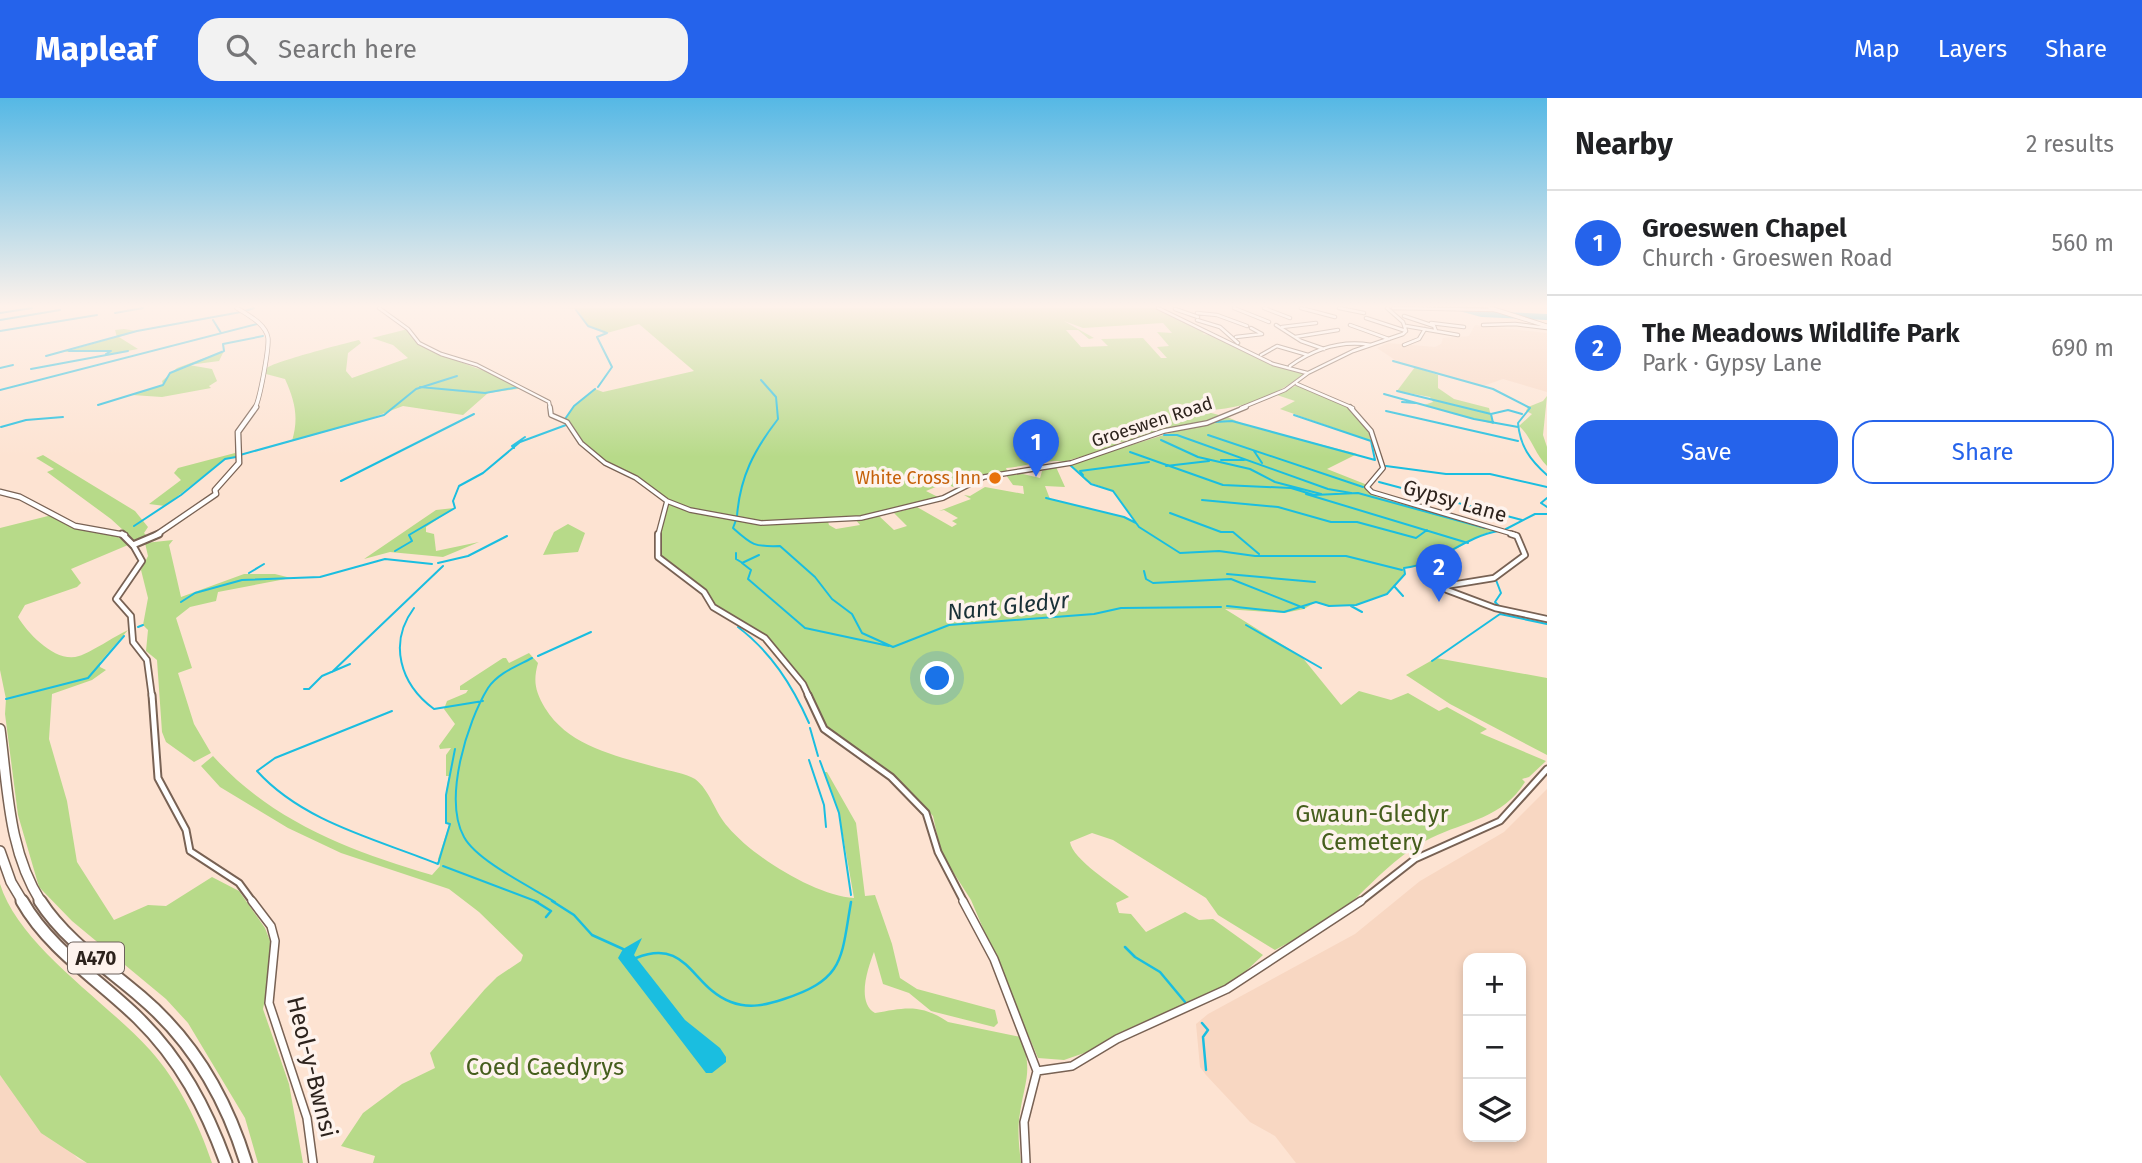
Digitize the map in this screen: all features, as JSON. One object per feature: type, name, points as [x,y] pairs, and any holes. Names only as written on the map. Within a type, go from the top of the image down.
[{"type":"highway","name":"A470","points":[[0,729],[14,838],[18,857],[33,891],[85,948],[163,1017],[201,1062],[227,1110],[246,1163]]},
{"type":"highway","name":"A470","points":[[0,851],[19,900],[39,927],[159,1040],[186,1074],[210,1120],[226,1163]]},
{"type":"street","points":[[0,492],[20,497],[75,526],[124,534],[133,545],[158,537],[175,521],[216,494],[215,490],[239,463],[239,433],[243,421],[261,396],[266,358]]},
{"type":"street","name":"Groeswen Road","points":[[453,358],[477,365],[550,402],[551,415],[567,422],[581,443],[597,457],[636,478],[667,501],[701,512],[761,523],[880,515],[943,498],[984,477],[1043,470],[1164,431],[1207,423],[1297,384],[1308,373],[1342,358]]},
{"type":"street","points":[[1260,358],[1308,373]]},
{"type":"street","points":[[1290,366],[1304,358]]},
{"type":"street","name":"Gypsy Lane","points":[[1297,384],[1350,406],[1362,416],[1371,431],[1378,463],[1383,468],[1367,487],[1373,492],[1495,527],[1517,537],[1525,555],[1510,567],[1494,578],[1451,584],[1445,586],[1447,590],[1495,608],[1547,619]]},
{"type":"street","points":[[667,501],[656,543],[658,557],[704,592],[713,607],[765,639],[803,684],[824,729],[891,776],[926,813],[938,852],[994,959],[1037,1071],[1024,1122],[1026,1163]]},
{"type":"street","name":"Heol-y-Bwnsi","points":[[133,545],[142,562],[116,598],[131,616],[133,642],[147,660],[158,778],[186,830],[190,851],[239,883],[271,926],[275,941],[269,1003],[307,1118],[313,1163]]},
{"type":"street","points":[[1037,1071],[1072,1066],[1117,1040],[1227,989],[1353,909],[1372,890],[1415,859],[1500,821],[1547,769]]},
{"type":"shaded area","points":[[1392,358],[1547,358],[1547,392],[1503,379],[1483,386],[1398,362]]},
{"type":"shaded area","points":[[1547,789],[1547,1163],[1296,1163],[1275,1136],[1250,1122],[1200,1067],[1196,1024],[1208,1014],[1355,934],[1420,881],[1504,832]]},
{"type":"shaded area","points":[[0,1075],[78,1159],[87,1163],[0,1163]]},
{"type":"green space","points":[[205,358],[221,358],[219,361],[189,365],[212,369],[217,381],[209,386],[211,388],[162,397],[132,395],[163,385],[162,381],[177,368]]},
{"type":"green space","points":[[293,358],[347,358],[346,371],[352,378],[408,358],[450,358],[525,388],[488,393],[463,415],[403,406],[361,422],[292,441],[295,410],[285,379],[266,374],[267,368]]},
{"type":"green space","points":[[678,358],[1259,358],[1305,373],[1284,388],[1248,404],[1209,410],[1177,404],[1219,415],[1208,421],[1152,433],[1135,441],[1119,442],[1114,447],[1063,462],[1051,461],[1006,468],[1008,473],[989,474],[953,487],[945,483],[926,491],[940,498],[860,517],[760,522],[693,509],[668,500],[641,480],[600,458],[565,419],[574,406],[595,389],[603,392],[694,371]]},
{"type":"green space","points":[[1415,367],[1438,375],[1438,388],[1454,399],[1489,408],[1493,424],[1424,405],[1433,402],[1430,397],[1397,391]]},
{"type":"green space","points":[[1297,385],[1352,411],[1361,419],[1371,441],[1280,409],[1295,401],[1277,395]]},
{"type":"green space","points":[[1547,396],[1543,435],[1547,447],[1547,466],[1519,426],[1532,414],[1526,411],[1528,407],[1543,401]]},
{"type":"green space","name":"Gwaun-Gledyr Cemetery","points":[[1225,416],[1248,426],[1357,454],[1327,469],[1365,484],[1368,492],[1378,497],[1498,531],[1478,537],[1431,562],[1404,568],[1405,574],[1387,594],[1356,605],[1329,606],[1316,602],[1304,609],[1284,613],[1225,609],[1302,657],[1341,705],[1359,691],[1391,700],[1408,693],[1439,711],[1447,707],[1487,729],[1480,733],[1546,761],[1529,777],[1522,779],[1525,782],[1506,804],[1420,844],[1389,867],[1335,917],[1275,950],[1218,915],[1206,898],[1113,840],[1092,833],[1070,842],[1086,864],[1129,897],[1116,903],[1119,913],[1131,914],[1146,932],[1185,912],[1199,920],[1213,919],[1263,955],[1245,972],[1222,987],[1119,1033],[1090,1051],[1064,1060],[1038,1058],[971,900],[941,853],[933,816],[893,774],[852,749],[825,725],[806,684],[770,640],[713,604],[708,596],[661,558],[658,551],[664,509],[668,504],[755,523],[827,518],[829,525],[836,529],[860,525],[855,519],[879,516],[894,530],[907,526],[894,513],[917,507],[952,527],[957,524],[952,521],[958,518],[944,510],[939,511],[971,499],[964,495],[970,496],[985,487],[1024,494],[1023,486],[1013,485],[1006,475],[1023,474],[1040,478],[1042,471],[1056,467],[1065,487],[1045,486],[1050,499],[1124,517],[1137,523],[1113,491],[1086,481],[1070,464]]},
{"type":"green space","points":[[235,453],[236,457],[225,459],[165,506],[149,504],[181,480],[174,473],[178,468]]},
{"type":"green space","points":[[43,455],[135,511],[148,527],[144,533],[149,538],[136,542],[111,519],[47,472],[54,469],[36,458]]},
{"type":"green space","points":[[454,508],[426,527],[426,532],[434,534],[436,551],[479,542],[443,557],[390,552],[364,559],[436,510]]},
{"type":"green space","points":[[52,515],[111,534],[128,545],[71,569],[81,583],[77,587],[25,605],[18,617],[44,646],[62,656],[70,657],[84,654],[128,630],[100,662],[100,667],[106,670],[92,680],[52,694],[49,739],[67,801],[77,862],[114,920],[148,905],[166,906],[212,877],[239,891],[265,928],[270,941],[269,978],[263,1009],[289,1084],[303,1163],[258,1163],[245,1118],[188,1023],[166,999],[72,921],[39,887],[18,815],[5,714],[6,699],[0,670],[0,528]]},
{"type":"green space","points":[[568,524],[585,533],[578,552],[543,555],[554,532]]},
{"type":"green space","points":[[173,540],[169,545],[181,597],[244,574],[275,574],[291,578],[218,592],[216,601],[190,607],[176,618],[192,668],[178,673],[194,724],[211,753],[194,762],[166,742],[162,732],[157,660],[146,651],[148,630],[143,625],[148,598],[141,570],[148,556],[145,543]]},
{"type":"green space","name":"Coed Caedyrys","points":[[529,653],[538,663],[535,681],[542,702],[555,721],[567,732],[611,754],[695,779],[705,789],[728,827],[753,851],[805,883],[839,896],[854,898],[839,813],[824,772],[827,772],[856,823],[865,896],[875,895],[892,944],[900,978],[917,989],[995,1010],[998,1023],[994,1027],[931,1011],[909,993],[883,984],[874,952],[865,984],[869,1008],[875,1013],[920,1009],[948,1022],[1021,1037],[1027,1067],[1019,1125],[1021,1163],[373,1163],[375,1156],[341,1146],[363,1113],[402,1084],[435,1068],[430,1053],[485,989],[497,977],[521,961],[523,955],[479,912],[449,889],[341,853],[288,828],[220,787],[201,766],[213,756],[260,799],[286,816],[342,844],[432,875],[440,866],[438,859],[449,825],[446,823],[449,776],[446,776],[446,755],[451,748],[440,749],[439,746],[455,724],[444,709],[447,701],[466,693],[468,690],[460,690],[460,686],[503,658],[509,663]]},
{"type":"green space","points":[[1436,658],[1547,678],[1547,755],[1450,704],[1406,675]]},
{"type":"green space","points":[[0,884],[10,907],[44,951],[132,1032],[170,1075],[201,1133],[212,1163],[87,1163],[41,1133],[0,1075]]},
{"type":"water","points":[[642,938],[634,955],[685,1020],[720,1048],[726,1057],[726,1062],[712,1073],[706,1073],[618,958],[623,949]]},
{"type":"waterway","points":[[31,369],[92,358]]},
{"type":"waterway","points":[[0,390],[126,358]]},
{"type":"waterway","points":[[98,405],[163,385],[170,373],[208,358]]},
{"type":"waterway","points":[[598,387],[612,367],[607,358]]},
{"type":"waterway","points":[[1393,361],[1493,389],[1530,408],[1518,423],[1521,439],[1531,458],[1547,475]]},
{"type":"waterway","points":[[0,368],[13,365]]},
{"type":"waterway","points":[[422,387],[457,376]]},
{"type":"waterway","name":"Nant Gledyr","points":[[737,516],[741,489],[750,464],[778,419],[776,397],[761,380]]},
{"type":"waterway","points":[[240,455],[384,415],[422,387]]},
{"type":"waterway","points":[[422,387],[485,393],[519,387]]},
{"type":"waterway","points":[[565,419],[574,406],[595,389]]},
{"type":"waterway","points":[[1397,391],[1491,414]]},
{"type":"waterway","points":[[1384,394],[1493,422]]},
{"type":"waterway","points":[[1402,402],[1415,403]]},
{"type":"waterway","points":[[1491,414],[1508,410],[1522,414]]},
{"type":"waterway","points":[[1386,411],[1518,441]]},
{"type":"waterway","points":[[341,481],[474,414]]},
{"type":"waterway","points":[[1491,414],[1493,422]]},
{"type":"waterway","points":[[1215,422],[1232,421],[1375,460],[1371,441],[1294,415]]},
{"type":"waterway","points":[[1,427],[26,420],[63,417]]},
{"type":"waterway","points":[[1493,422],[1518,427]]},
{"type":"waterway","points":[[513,447],[520,442],[566,425]]},
{"type":"waterway","points":[[1164,435],[1177,435],[1328,489],[1351,493]]},
{"type":"waterway","points":[[1208,435],[1363,487]]},
{"type":"waterway","points":[[513,447],[525,437]]},
{"type":"waterway","points":[[1161,440],[1198,457],[1250,469],[1275,482],[1321,494]]},
{"type":"waterway","points":[[395,551],[412,541],[409,535],[455,508],[453,501],[459,486],[483,473],[513,447]]},
{"type":"waterway","points":[[1254,451],[1262,463]]},
{"type":"waterway","points":[[1130,452],[1169,466]]},
{"type":"waterway","points":[[134,526],[181,495],[225,459],[236,457]]},
{"type":"waterway","points":[[1221,460],[1244,460]]},
{"type":"waterway","points":[[1169,466],[1209,461]]},
{"type":"waterway","points":[[1083,475],[1080,471],[1149,462]]},
{"type":"waterway","points":[[1070,465],[1091,484],[1113,491],[1139,527],[1180,553],[1219,551],[1255,556],[1346,556],[1402,570]]},
{"type":"waterway","points":[[1169,466],[1223,485],[1291,488],[1314,495],[1358,493],[1485,528]]},
{"type":"waterway","points":[[1386,466],[1446,474],[1490,474],[1547,487]]},
{"type":"waterway","points":[[1379,482],[1522,520]]},
{"type":"waterway","points":[[1306,494],[1426,530]]},
{"type":"waterway","points":[[1046,498],[1124,517],[1136,523]]},
{"type":"waterway","name":"Nant Gledyr","points":[[1547,498],[1541,503],[1547,507]]},
{"type":"waterway","points":[[1202,500],[1278,507],[1331,522],[1357,522],[1416,538],[1426,530]]},
{"type":"waterway","points":[[1170,513],[1221,532],[1233,532],[1259,554]]},
{"type":"waterway","name":"Nant Gledyr","points":[[1506,529],[1535,514],[1547,514]]},
{"type":"waterway","name":"Nant Gledyr","points":[[736,520],[733,528],[745,538],[754,544],[780,546],[815,577],[832,599],[852,614],[862,633],[893,647],[949,625],[1094,614],[1121,608],[1221,607]]},
{"type":"waterway","points":[[1426,530],[1467,543]]},
{"type":"waterway","name":"Nant Gledyr","points":[[1467,543],[1498,531]]},
{"type":"waterway","points":[[438,563],[468,556],[507,536]]},
{"type":"waterway","name":"Nant Gledyr","points":[[1394,586],[1405,574],[1404,568],[1417,566],[1467,543]]},
{"type":"waterway","points":[[736,553],[736,559],[741,562]]},
{"type":"waterway","points":[[759,555],[742,563],[751,570],[748,579],[805,628],[889,646]]},
{"type":"waterway","points":[[181,602],[195,593],[242,580],[320,577],[385,559],[432,564]]},
{"type":"waterway","points":[[249,573],[264,564]]},
{"type":"waterway","points":[[333,671],[443,566]]},
{"type":"waterway","points":[[1144,571],[1146,579],[1153,583],[1231,579],[1301,607]]},
{"type":"waterway","points":[[1227,574],[1315,582]]},
{"type":"waterway","points":[[1496,580],[1501,593],[1495,602],[1499,606]]},
{"type":"waterway","name":"Nant Gledyr","points":[[1301,607],[1316,602],[1329,606],[1356,605],[1387,594],[1394,586]]},
{"type":"waterway","points":[[1394,586],[1403,596]]},
{"type":"waterway","name":"Nant Gledyr","points":[[1227,606],[1284,612],[1301,607]]},
{"type":"waterway","points":[[1351,606],[1362,612]]},
{"type":"waterway","points":[[414,608],[401,635],[400,649],[406,675],[413,688],[434,709],[481,701]]},
{"type":"waterway","points":[[1432,661],[1500,614],[1547,624]]},
{"type":"waterway","points":[[138,627],[143,625]]},
{"type":"waterway","points":[[1246,625],[1321,668]]},
{"type":"waterway","points":[[738,627],[761,647],[780,670],[809,723]]},
{"type":"waterway","points":[[538,656],[591,632]]},
{"type":"waterway","points":[[6,699],[88,678],[124,636]]},
{"type":"waterway","points":[[481,701],[497,678],[532,658]]},
{"type":"waterway","points":[[333,671],[350,664]]},
{"type":"waterway","points":[[304,689],[309,689],[322,676],[333,671]]},
{"type":"waterway","points":[[481,701],[472,720],[460,761],[456,802],[458,821],[464,837],[480,855],[555,902]]},
{"type":"waterway","points":[[392,711],[275,758],[257,771],[275,789],[318,816],[438,864],[450,824],[446,823],[446,795],[455,749]]},
{"type":"waterway","points":[[810,728],[818,756]]},
{"type":"waterway","points":[[809,760],[824,805],[826,827]]},
{"type":"waterway","points":[[820,761],[839,813],[851,895]]},
{"type":"waterway","points":[[443,866],[538,902]]},
{"type":"waterway","points":[[535,901],[551,911],[546,917]]},
{"type":"waterway","points":[[552,901],[574,915],[592,935],[623,949]]},
{"type":"waterway","points":[[636,958],[653,953],[667,954],[688,966],[707,986],[731,1002],[751,1006],[771,1003],[804,991],[829,975],[841,952],[851,902]]},
{"type":"waterway","points":[[1125,947],[1135,957],[1160,972],[1185,1002]]},
{"type":"waterway","points":[[1202,1023],[1208,1030],[1203,1037],[1206,1070]]},
{"type":"place","name":"Groeswen Chapel","points":[[1036,477]]},
{"type":"place","name":"White Cross Inn","points":[[995,478]]},
{"type":"place","name":"The Meadows Wildlife Park","points":[[1439,602]]}]
